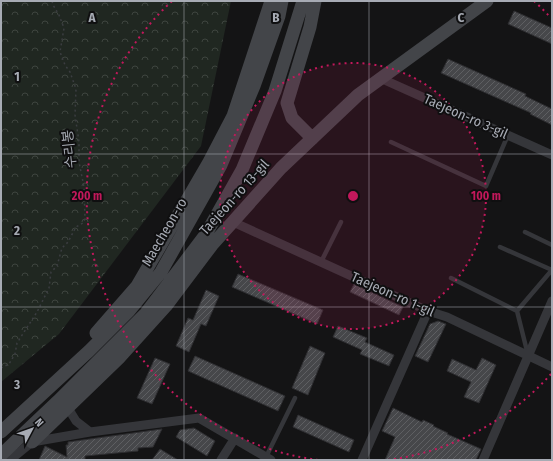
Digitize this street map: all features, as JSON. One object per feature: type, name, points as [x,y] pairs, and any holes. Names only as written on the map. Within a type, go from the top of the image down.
[{"type":"main road","points":[[47,389],[137,286],[209,162],[234,116],[271,1]]},
{"type":"main road","name":"Maecheon-ro","points":[[3,426],[89,351],[129,311],[161,272],[221,165],[254,86],[279,16],[282,1]]},
{"type":"main road","points":[[1,454],[58,401],[146,313],[206,234],[242,170],[275,91],[303,1]]},
{"type":"main road","points":[[312,139],[311,136],[292,118],[287,104],[310,27],[315,1]]},
{"type":"main road","name":"Taejeon-ro 13-gil","points":[[32,442],[120,357],[166,306],[212,245],[282,168],[358,95],[487,1]]},
{"type":"main road","points":[[190,194],[233,222]]},
{"type":"street","name":"Taejeon-ro 3-gil","points":[[380,78],[552,155]]},
{"type":"street","name":"Taejeon-ro 1-gil","points":[[233,222],[428,311],[446,317],[552,367]]},
{"type":"street","points":[[483,460],[552,301]]},
{"type":"street","points":[[362,460],[428,311]]},
{"type":"street","points":[[68,408],[76,421],[90,432]]},
{"type":"street","points":[[10,460],[32,442],[90,432],[199,418],[269,458]]},
{"type":"street","points":[[221,460],[234,438]]},
{"type":"lane","points":[[391,142],[486,186],[508,135]]},
{"type":"lane","points":[[321,262],[341,222]]},
{"type":"lane","points":[[524,232],[552,245]]},
{"type":"lane","points":[[500,247],[552,270],[517,311]]},
{"type":"lane","points":[[451,278],[517,311],[528,356]]},
{"type":"lane","points":[[269,458],[295,398]]},
{"type":"path","name":"수리봉","points":[[1,368],[9,364],[15,354],[17,343],[38,312],[49,288],[51,272],[57,266],[62,248],[68,242],[76,227],[85,219],[84,187],[79,162],[79,142],[75,116],[76,89],[70,72],[65,65],[60,52],[64,28],[52,1]]},
{"type":"green space","points":[[1,1],[231,1],[201,146],[59,334],[1,382]]},
{"type":"building","points":[[514,11],[552,28],[552,44],[508,24]]},
{"type":"building","points":[[448,59],[526,94],[525,96],[552,109],[552,125],[530,114],[531,113],[441,73]]},
{"type":"building","points":[[238,274],[323,310],[317,324],[232,287]]},
{"type":"building","points":[[354,284],[403,307],[399,315],[350,292]]},
{"type":"building","points":[[206,290],[219,296],[206,326],[201,324],[189,352],[176,346],[188,318],[193,320]]},
{"type":"building","points":[[438,321],[446,324],[428,362],[415,356],[430,324]]},
{"type":"building","points":[[338,326],[367,338],[365,342],[394,355],[389,366],[360,354],[362,350],[333,337]]},
{"type":"building","points":[[310,346],[325,353],[308,395],[292,388]]},
{"type":"building","points":[[195,356],[285,396],[278,411],[188,371]]},
{"type":"building","points":[[155,358],[170,364],[152,404],[137,398]]},
{"type":"building","points":[[482,358],[496,365],[479,403],[464,397],[471,382],[447,371],[452,359],[476,370]]},
{"type":"building","points":[[393,408],[422,422],[423,420],[434,425],[433,426],[448,433],[447,434],[481,449],[476,460],[385,460],[395,437],[382,431]]},
{"type":"building","points":[[298,415],[354,440],[349,452],[293,427]]},
{"type":"building","points":[[194,428],[215,441],[207,456],[176,437],[180,430]]},
{"type":"building","points":[[162,429],[153,447],[138,448],[138,451],[85,456],[85,460],[39,460],[45,446],[67,457],[66,445],[68,445],[68,442]]},
{"type":"building","points":[[160,449],[178,460],[152,460]]}]
